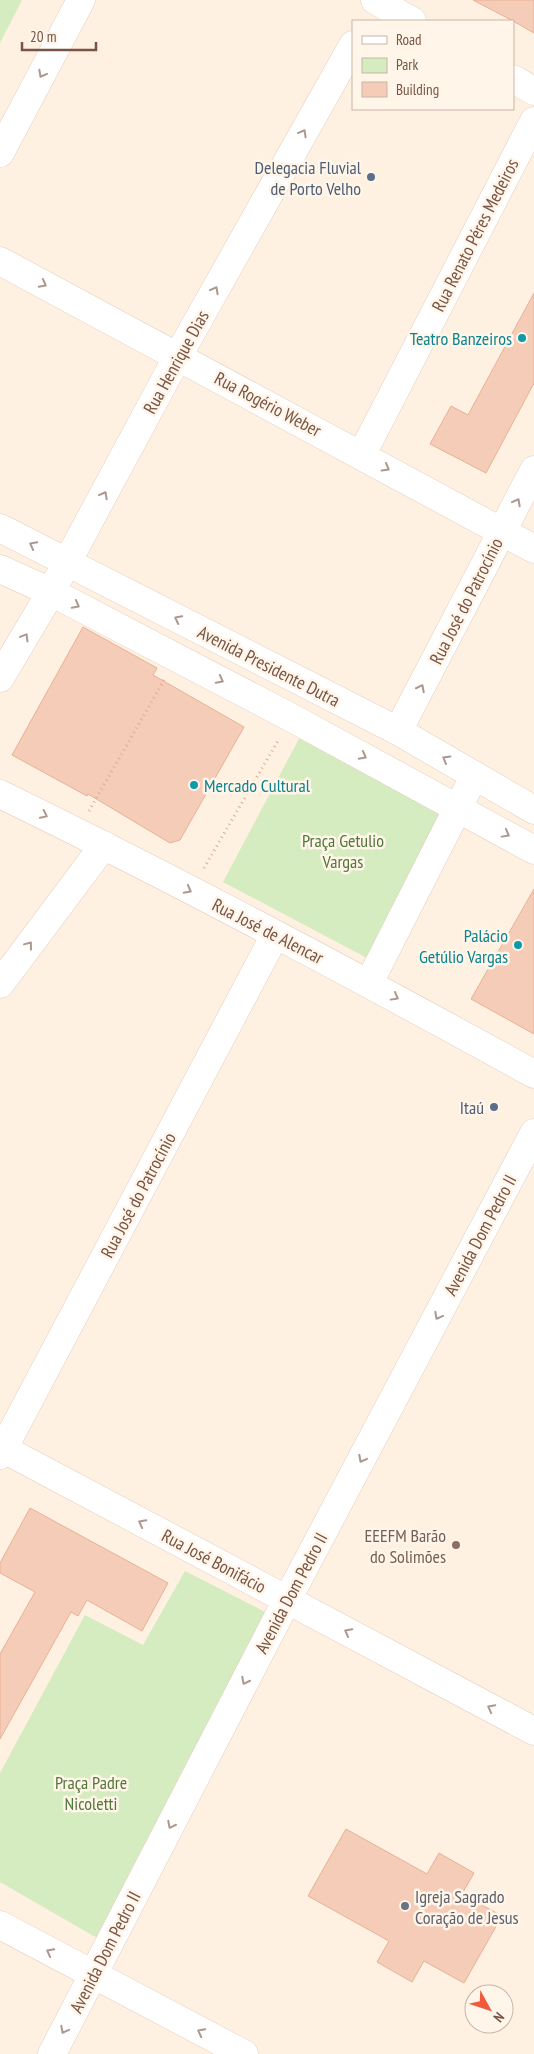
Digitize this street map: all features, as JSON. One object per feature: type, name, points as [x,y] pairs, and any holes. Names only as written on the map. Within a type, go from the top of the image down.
[{"type":"street","points":[[0,153],[81,0]]},
{"type":"street","points":[[374,6],[409,20]]},
{"type":"street","name":"Rua Henrique Dias","points":[[0,678],[52,592],[178,356],[352,47]]},
{"type":"street","points":[[514,80],[534,91]]},
{"type":"street","name":"Rua Renato Péres Medeiros","points":[[362,454],[534,121]]},
{"type":"street","name":"Rua Rogério Weber","points":[[0,261],[362,454],[500,533],[534,550]]},
{"type":"street","name":"Rua José do Patrocínio","points":[[398,731],[534,470]]},
{"type":"street","name":"Avenida Presidente Dutra","points":[[0,528],[398,731],[534,810]]},
{"type":"street","name":"Avenida Presidente Dutra","points":[[0,569],[52,592],[177,657],[459,807],[534,850]]},
{"type":"street","points":[[369,983],[474,776]]},
{"type":"street","name":"Rua José de Alencar","points":[[0,794],[77,831],[369,983],[534,1074]]},
{"type":"street","points":[[0,984],[104,845]]},
{"type":"street","name":"Rua José do Patrocínio","points":[[1,1451],[275,935]]},
{"type":"street","name":"Avenida Dom Pedro II","points":[[52,2054],[287,1600],[534,1133]]},
{"type":"street","name":"Rua José Bonifácio","points":[[1,1451],[534,1731]]},
{"type":"street","points":[[0,1925],[93,1976],[244,2054]]},
{"type":"path","points":[[77,831],[177,657]]},
{"type":"path","points":[[190,891],[292,718]]},
{"type":"green space","points":[[0,0],[22,0],[0,43]]},
{"type":"green space","name":"Praça Getulio Vargas","points":[[302,733],[463,819],[384,967],[223,882]]},
{"type":"green space","name":"Praça Padre Nicoletti","points":[[185,1571],[273,1616],[97,1938],[0,1882],[0,1773],[85,1615],[143,1645]]},
{"type":"building","points":[[473,0],[534,0],[534,33]]},
{"type":"building","name":"Teatro Banzeiros","points":[[534,293],[534,383],[486,473],[430,444],[451,406],[468,415]]},
{"type":"building","points":[[83,627],[157,668],[153,675],[244,727],[180,840],[170,843],[88,794],[87,796],[12,755]]},
{"type":"building","name":"Palácio Getúlio Vargas","points":[[534,889],[534,1034],[471,999]]},
{"type":"building","points":[[30,1508],[168,1583],[142,1631],[87,1600],[78,1616],[71,1612],[0,1739],[0,1654],[35,1592],[0,1573],[0,1563]]},
{"type":"building","name":"Igreja Sagrado Coração de Jesus","points":[[346,1829],[427,1874],[439,1853],[474,1873],[462,1894],[502,1916],[464,1983],[424,1961],[412,1982],[377,1962],[389,1941],[308,1896]]},
{"type":"place","name":"Delegacia Fluvial de Porto Velho","points":[[371,177]]},
{"type":"place","name":"Teatro Banzeiros","points":[[522,338]]},
{"type":"place","name":"Mercado Cultural","points":[[194,785]]},
{"type":"place","name":"Palácio Getúlio Vargas","points":[[518,945]]},
{"type":"place","name":"Itaú","points":[[494,1107]]},
{"type":"place","name":"EEEFM Barão do Solimões","points":[[456,1545]]},
{"type":"place","name":"Igreja Sagrado Coração de Jesus","points":[[405,1906]]}]
